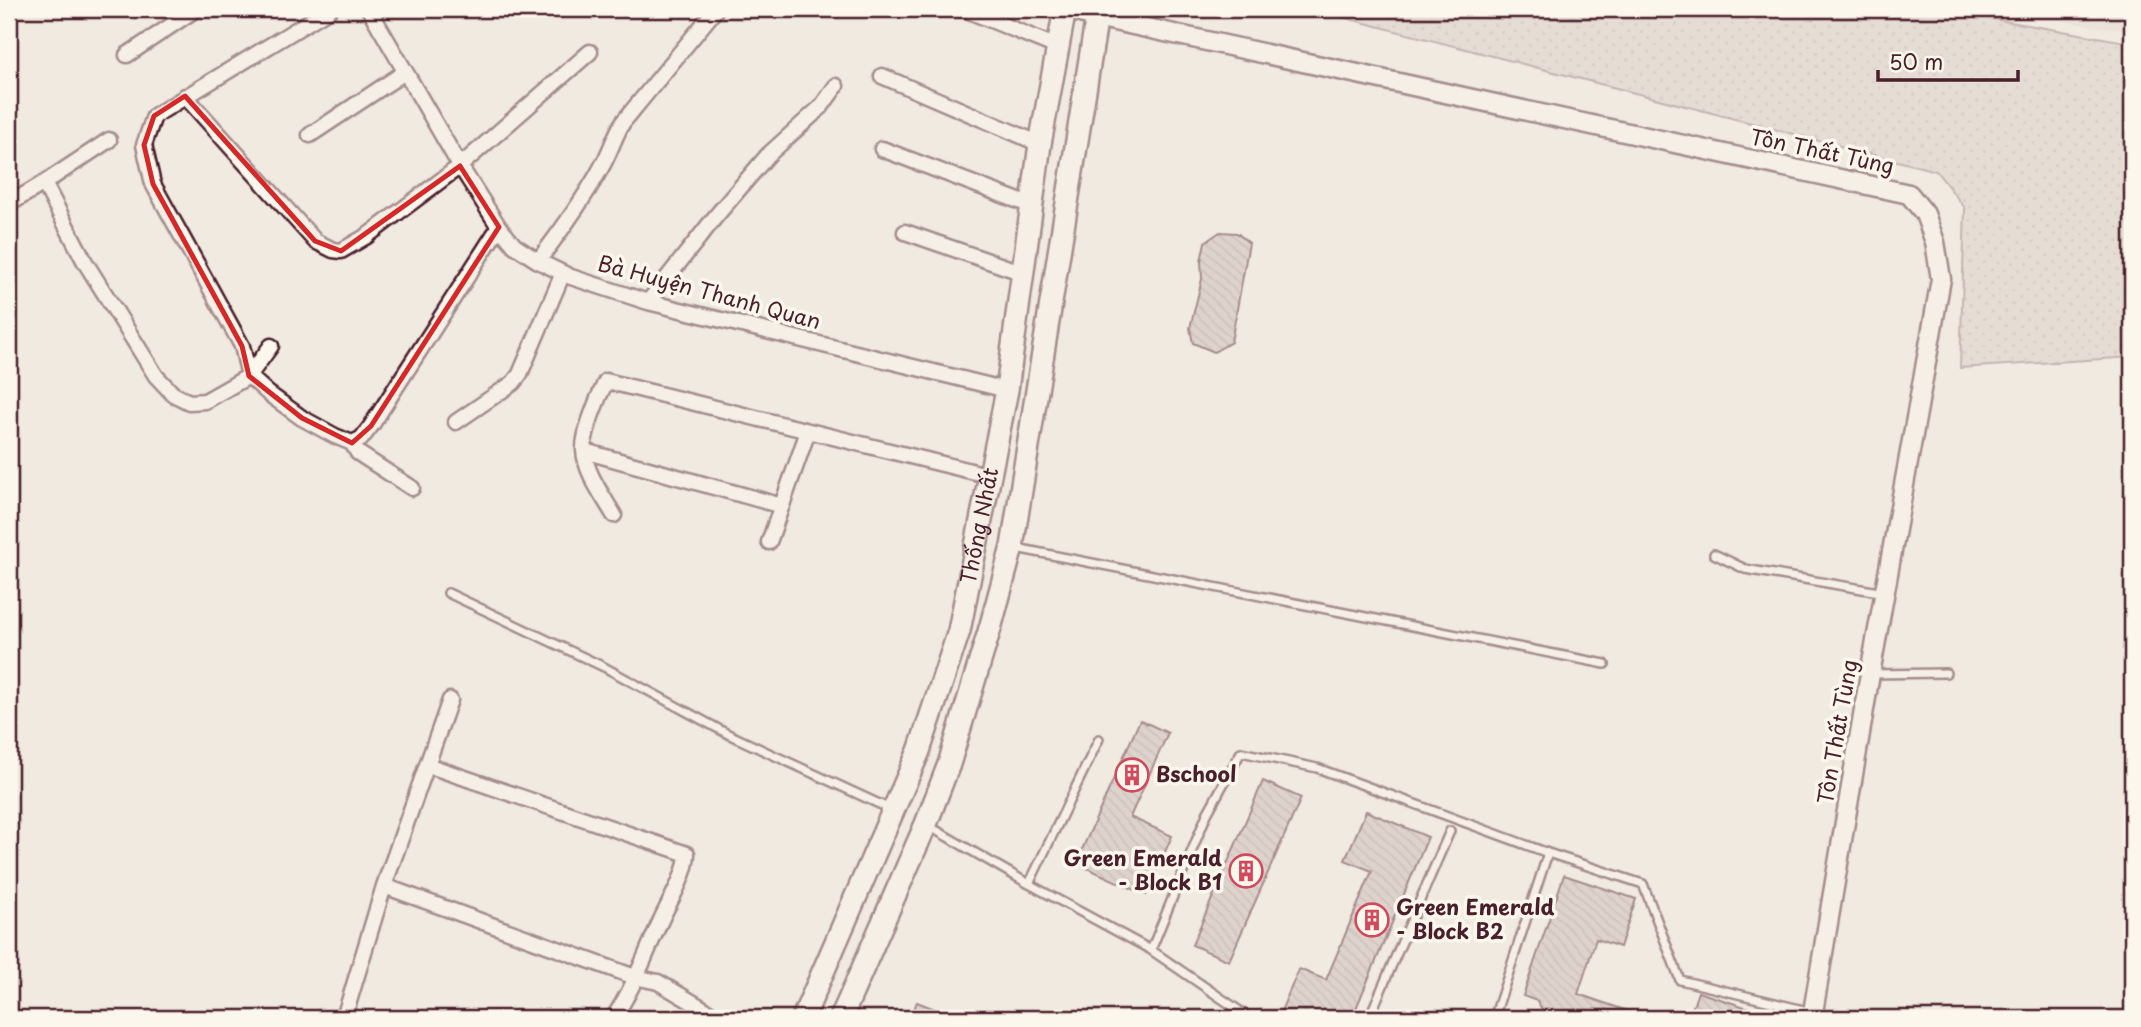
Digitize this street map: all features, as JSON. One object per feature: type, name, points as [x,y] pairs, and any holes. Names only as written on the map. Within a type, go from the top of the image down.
[{"type":"main road","name":"Thống Nhất","points":[[803,1018],[919,751],[959,631],[1007,390],[1040,144],[1065,9]]},
{"type":"main road","name":"Thống Nhất","points":[[841,1018],[926,824],[949,764],[1012,547],[1097,13]]},
{"type":"street","points":[[127,55],[195,9]]},
{"type":"street","points":[[330,9],[154,116],[144,145],[153,184],[242,346],[249,376],[302,418],[352,443],[358,453],[412,488]]},
{"type":"street","name":"Bà Huyện Thanh Quan","points":[[369,9],[460,166],[499,227],[515,246],[538,261],[571,277],[648,302],[1007,390]]},
{"type":"street","points":[[538,261],[592,184],[622,122],[716,9]]},
{"type":"street","points":[[964,9],[1056,47]]},
{"type":"street","name":"Tôn Thất Tùng","points":[[1065,9],[1097,13],[1909,194],[1925,214],[1936,242],[1941,279],[1870,674],[1813,1015]]},
{"type":"street","points":[[185,96],[315,241],[341,251],[367,236],[460,166],[590,52]]},
{"type":"street","points":[[310,135],[405,72]]},
{"type":"street","points":[[882,76],[1040,144]]},
{"type":"street","points":[[648,302],[768,155],[821,107],[836,86]]},
{"type":"street","points":[[9,204],[109,140]]},
{"type":"street","points":[[882,149],[1032,206]]},
{"type":"street","points":[[44,183],[92,273],[156,376],[173,394],[189,402],[205,401],[249,376],[271,346]]},
{"type":"street","points":[[352,443],[361,439],[371,426],[499,227]]},
{"type":"street","points":[[905,232],[1023,273]]},
{"type":"street","points":[[456,422],[513,383],[520,374],[563,273]]},
{"type":"street","points":[[614,514],[589,469],[584,451],[584,442],[606,381],[991,476]]},
{"type":"street","points":[[769,542],[808,431]]},
{"type":"street","points":[[584,451],[782,506]]},
{"type":"street","points":[[347,1017],[384,886],[450,700]]},
{"type":"street","points":[[427,765],[687,854],[687,862],[679,882],[613,1018]]},
{"type":"street","points":[[384,886],[635,977],[658,982],[719,1018]]},
{"type":"lane","points":[[1012,547],[1605,664]]},
{"type":"lane","points":[[1714,554],[1745,569],[1886,593]]},
{"type":"lane","points":[[448,593],[604,667],[728,734],[894,811]]},
{"type":"lane","points":[[1870,674],[1946,673]]},
{"type":"lane","points":[[1029,884],[1099,739]]},
{"type":"lane","points":[[1151,950],[1207,814],[1241,752],[1317,768],[1548,853],[1643,884],[1680,980],[1813,1015]]},
{"type":"lane","points":[[926,824],[1151,950],[1250,1018]]},
{"type":"lane","points":[[1369,1018],[1450,831]]},
{"type":"lane","points":[[1494,1018],[1548,853]]},
{"type":"highlighted area","points":[[185,96],[315,241],[341,251],[460,166],[499,227],[371,426],[352,443],[302,418],[249,376],[242,346],[153,184],[144,145],[154,116]]},
{"type":"shaded area","points":[[1311,9],[1935,9],[2132,43],[2132,357],[1960,368],[1965,208],[1936,171]]},
{"type":"shaded area","points":[[1991,9],[2132,9],[2132,32]]},
{"type":"building","points":[[1220,232],[1237,233],[1249,243],[1231,342],[1214,352],[1193,343],[1190,328],[1202,279],[1201,261],[1205,242]]},
{"type":"building","name":"Bschool","points":[[1140,720],[1168,733],[1130,817],[1172,836],[1146,895],[1076,863]]},
{"type":"building","name":"Green Emerald - Block B1","points":[[1263,781],[1301,798],[1229,961],[1192,945]]},
{"type":"building","name":"Green Emerald - Block B2","points":[[1366,811],[1428,837],[1352,1018],[1278,1018],[1299,969],[1326,980],[1372,871],[1345,860]]},
{"type":"building","points":[[1564,875],[1636,899],[1620,947],[1596,939],[1578,994],[1648,1018],[1546,1018],[1537,1001],[1523,996]]},
{"type":"building","points":[[1698,992],[1748,1008],[1744,1018],[1689,1018]]},
{"type":"building","points":[[917,1002],[958,1018],[910,1018]]},
{"type":"place","name":"Bschool","points":[[1132,775]]},
{"type":"place","name":"Green Emerald - Block B1","points":[[1246,871]]},
{"type":"place","name":"Green Emerald - Block B2","points":[[1372,920]]}]
